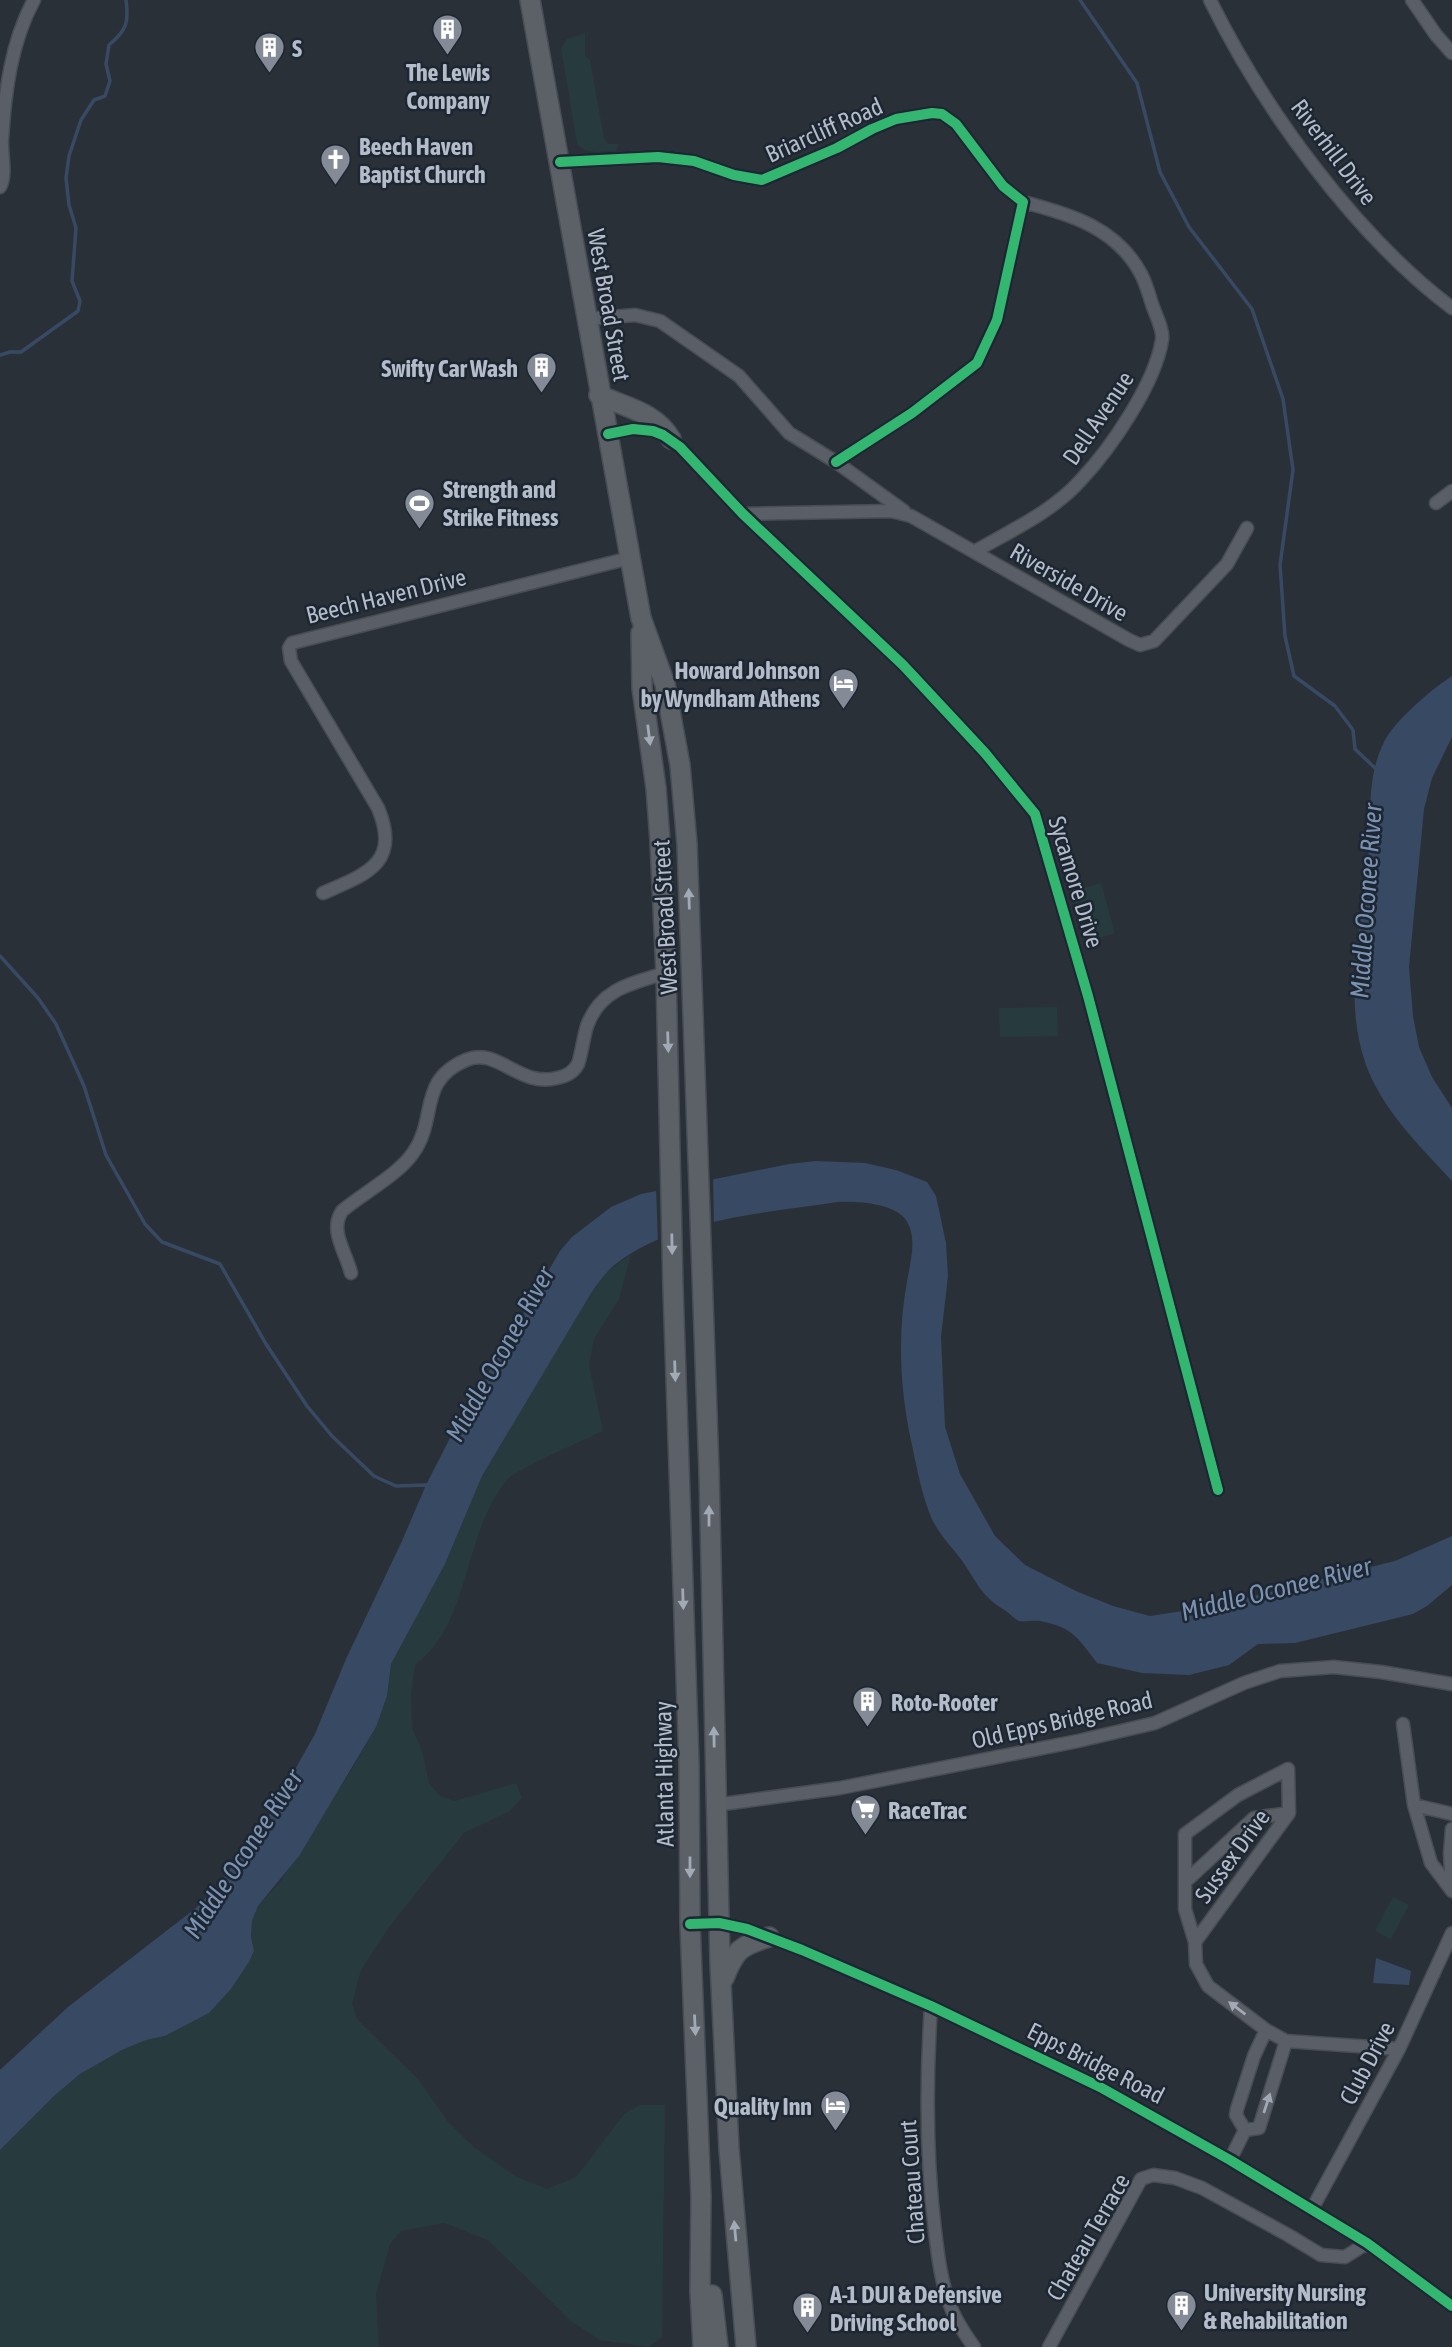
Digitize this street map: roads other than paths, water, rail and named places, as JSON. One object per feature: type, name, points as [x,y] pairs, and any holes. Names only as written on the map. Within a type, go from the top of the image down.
[{"type":"main road","name":"West Broad Street","points":[[530,0],[641,618],[642,688],[656,788],[661,871],[671,1200]]},
{"type":"main road","points":[[599,395],[655,419],[671,439]]},
{"type":"main road","name":"West Broad Street","points":[[641,618],[665,684],[680,765],[688,868],[700,1220]]},
{"type":"main road","points":[[661,871],[688,868]]},
{"type":"main road","name":"Atlanta Highway","points":[[671,1200],[689,1764],[690,1924],[701,2197],[700,2291],[703,2347]]},
{"type":"main road","name":"Atlanta Highway","points":[[700,1220],[721,1985],[730,2162],[746,2347]]},
{"type":"main road","points":[[721,1985],[735,1953],[750,1942],[769,1937]]},
{"type":"main road","points":[[701,2197],[718,2347]]},
{"type":"street","points":[[0,187],[4,180],[2,146],[8,80],[21,27],[34,0]]},
{"type":"street","name":"Riverhill Drive","points":[[1210,0],[1241,57],[1318,172],[1382,246],[1452,308]]},
{"type":"street","points":[[1412,0],[1452,53]]},
{"type":"street","name":"Briarcliff Road","points":[[560,162],[658,157],[694,161],[734,175],[762,180],[884,124],[909,116],[932,113],[942,114],[956,124],[1003,186],[1023,202]]},
{"type":"street","points":[[587,319],[635,315],[660,321],[726,365],[789,433],[836,462],[912,413],[977,363],[997,320],[1023,202]]},
{"type":"street","name":"Dell Avenue","points":[[974,552],[1054,504],[1080,482],[1118,432],[1149,383],[1163,337],[1141,274],[1115,241],[1099,228],[1058,211],[1023,202]]},
{"type":"street","points":[[608,434],[633,429],[653,431],[671,439]]},
{"type":"street","name":"Sycamore Drive","points":[[671,439],[743,514],[903,665],[985,753],[1035,814],[1088,996],[1218,1490]]},
{"type":"street","name":"Riverside Drive","points":[[836,462],[911,516],[1140,645],[1154,641],[1227,564],[1247,528]]},
{"type":"street","points":[[1436,503],[1452,491]]},
{"type":"street","name":"Riverside Drive","points":[[743,514],[891,510],[911,516]]},
{"type":"street","name":"Beech Haven Drive","points":[[323,892],[360,877],[380,861],[384,852],[385,830],[378,808],[291,661],[288,654],[292,643],[630,558]]},
{"type":"street","points":[[351,1273],[347,1254],[336,1231],[337,1219],[342,1210],[411,1156],[426,1126],[433,1093],[445,1072],[465,1060],[483,1057],[535,1080],[564,1076],[578,1064],[588,1024],[604,998],[626,985],[666,974]]},
{"type":"street","name":"Old Epps Bridge Road","points":[[716,1805],[841,1788],[1155,1723],[1244,1683],[1280,1671],[1334,1667],[1452,1684]]},
{"type":"street","points":[[1403,1724],[1414,1805],[1431,1863],[1452,1890]]},
{"type":"street","name":"Sussex Drive","points":[[1195,1942],[1289,1813],[1288,1769],[1238,1795],[1185,1834],[1185,1909],[1195,1942],[1196,1964],[1208,1986],[1266,2030],[1286,2041]]},
{"type":"street","points":[[1414,1805],[1452,1814]]},
{"type":"street","points":[[1185,1882],[1254,1818],[1289,1813]]},
{"type":"street","points":[[1452,1829],[1452,1890]]},
{"type":"street","name":"Epps Bridge Road","points":[[690,1924],[719,1923],[747,1928],[931,2006],[1100,2087],[1230,2160],[1367,2243],[1452,2306]]},
{"type":"street","name":"Club Drive","points":[[1312,2209],[1399,2049],[1452,1933]]},
{"type":"street","name":"Chateau Court","points":[[931,2006],[927,2132],[937,2243],[948,2303],[974,2347]]},
{"type":"street","points":[[1245,2130],[1236,2115],[1237,2109],[1254,2056],[1266,2030]]},
{"type":"street","points":[[1245,2130],[1259,2128],[1286,2041],[1399,2049]]},
{"type":"street","points":[[1230,2160],[1245,2130]]},
{"type":"street","name":"Chateau Terrace","points":[[1048,2347],[1141,2179],[1153,2175],[1175,2178],[1202,2188],[1321,2255],[1345,2257],[1367,2243]]},
{"type":"water","name":"Middle Oconee River","points":[[1452,676],[1452,737],[1432,778],[1424,809],[1409,967],[1413,1016],[1419,1047],[1432,1077],[1452,1108],[1452,1181],[1402,1126],[1372,1079],[1359,1037],[1354,987],[1368,862],[1370,801],[1378,756],[1389,734],[1405,715]]},
{"type":"water","name":"Middle Oconee River","points":[[816,1161],[865,1163],[896,1170],[927,1182],[936,1196],[946,1243],[948,1276],[941,1337],[945,1427],[960,1474],[995,1536],[1025,1565],[1076,1591],[1113,1606],[1150,1616],[1209,1607],[1395,1561],[1452,1536],[1452,1585],[1413,1614],[1295,1643],[1258,1644],[1229,1665],[1189,1675],[1142,1673],[1097,1663],[1079,1640],[1068,1631],[1040,1621],[1019,1621],[986,1596],[931,1517],[922,1491],[908,1425],[903,1384],[902,1322],[912,1234],[900,1214],[874,1204],[837,1202],[752,1214],[666,1236],[617,1263],[602,1278],[482,1476],[445,1564],[391,1664],[387,1696],[376,1727],[299,1856],[258,1906],[252,1921],[254,1951],[231,1989],[209,2013],[165,2036],[122,2050],[80,2074],[0,2150],[0,2070],[68,2007],[196,1908],[219,1884],[267,1819],[315,1734],[346,1659],[451,1436],[560,1251],[572,1237],[611,1207],[641,1194]]},
{"type":"water","points":[[1376,1958],[1411,1971],[1409,1985],[1373,1983]]},
{"type":"waterway","points":[[0,355],[21,352],[78,311],[80,301],[72,281],[76,228],[69,205],[66,178],[69,156],[81,120],[94,100],[105,96],[110,81],[106,64],[109,45],[120,35],[125,25],[126,0]]},
{"type":"waterway","points":[[1080,0],[1137,83],[1160,172],[1189,227],[1252,309],[1283,399],[1293,470],[1280,565],[1285,636],[1294,676],[1335,706],[1353,730],[1355,749],[1376,769]]},
{"type":"waterway","points":[[0,956],[38,998],[56,1024],[84,1086],[106,1155],[145,1224],[162,1242],[220,1264],[266,1344],[307,1406],[332,1436],[374,1476],[396,1486],[429,1487]]},
{"type":"place","name":"The Lewis Company","points":[[448,57]]},
{"type":"place","name":"S","points":[[269,75]]},
{"type":"place","name":"Beech Haven Baptist Church","points":[[336,187]]},
{"type":"place","name":"Swifty Car Wash","points":[[541,395]]},
{"type":"place","name":"Strength and Strike Fitness","points":[[420,530]]},
{"type":"place","name":"Howard Johnson by Wyndham Athens","points":[[843,711]]},
{"type":"place","name":"Roto-Rooter","points":[[868,1729]]},
{"type":"place","name":"RaceTrac","points":[[865,1837]]},
{"type":"place","name":"Quality Inn","points":[[835,2133]]},
{"type":"place","name":"University Nursing & Rehabilitation","points":[[1181,2333]]},
{"type":"place","name":"A-1 DUI & Defensive Driving School","points":[[807,2335]]}]
